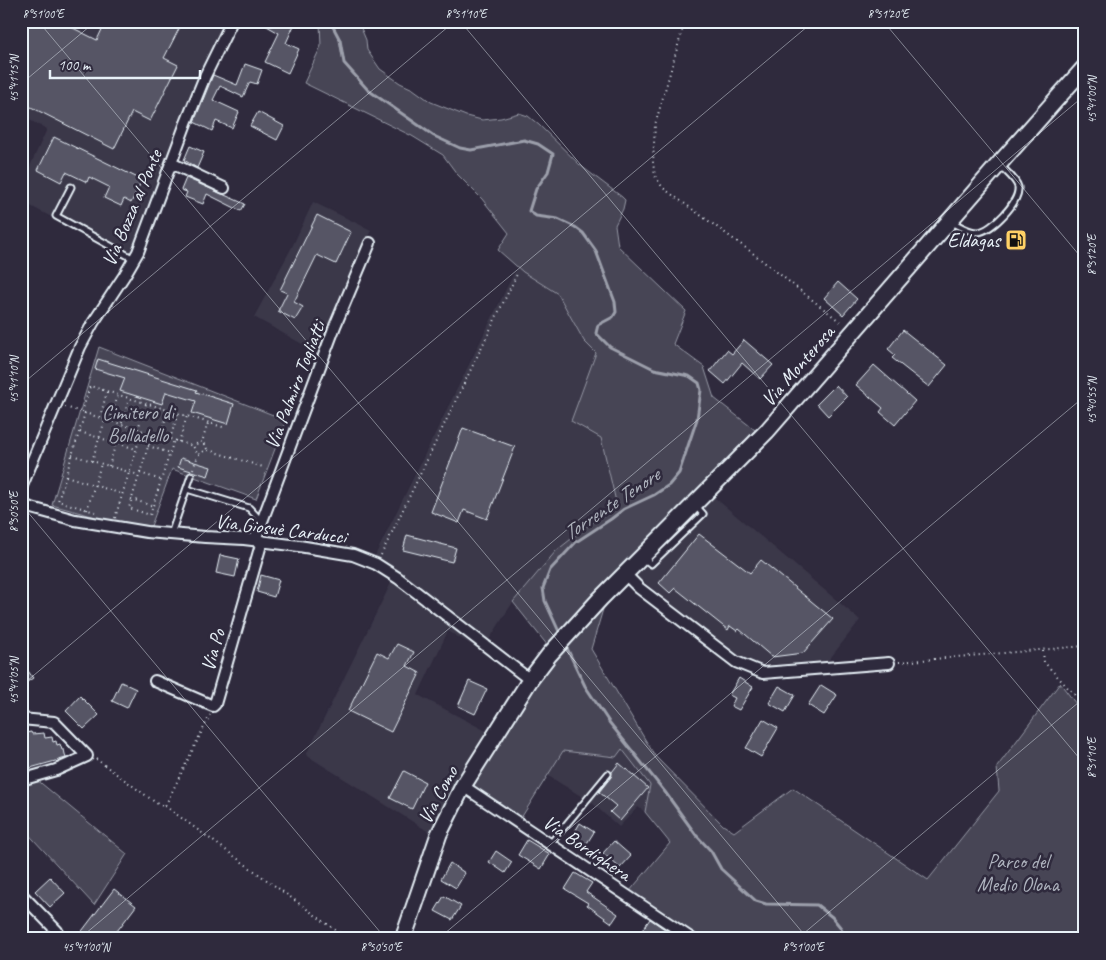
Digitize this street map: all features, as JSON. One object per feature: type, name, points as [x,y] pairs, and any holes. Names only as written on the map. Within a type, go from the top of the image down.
[{"type":"main road","name":"Via Monterosa","points":[[530,680],[549,655],[625,574],[767,431],[998,164],[1085,67]]},
{"type":"main road","name":"Via Como","points":[[402,939],[439,834],[463,786],[530,680]]},
{"type":"street","name":"Via Bozza al Ponte","points":[[21,488],[80,347],[134,259],[186,122],[205,76],[232,21]]},
{"type":"street","points":[[171,163],[224,188]]},
{"type":"street","name":"Via Palmiro Togliatti","points":[[258,541],[262,522],[335,326],[370,243]]},
{"type":"street","name":"Via Giosuè Carducci","points":[[21,505],[75,520],[147,532],[258,541],[353,555],[376,564],[398,578],[472,633],[530,680]]},
{"type":"street","name":"Via Po","points":[[155,681],[203,703],[213,706],[215,704],[258,541]]},
{"type":"street","points":[[625,574],[639,588],[736,662],[763,673],[889,663]]},
{"type":"street","points":[[21,719],[54,722],[87,756],[56,770],[21,780]]},
{"type":"street","name":"Via Bordighera","points":[[463,786],[692,939]]},
{"type":"street","points":[[21,894],[57,932],[61,939]]},
{"type":"lane","points":[[950,221],[970,231],[979,232],[998,221],[1011,206],[1016,198],[1018,189],[1016,183],[998,164]]},
{"type":"lane","points":[[71,187],[56,216],[134,259]]},
{"type":"lane","points":[[171,534],[191,476]]},
{"type":"lane","points":[[187,488],[249,508],[262,522]]},
{"type":"lane","points":[[550,844],[608,774]]},
{"type":"path","points":[[685,21],[655,124],[653,146],[655,176],[663,188],[750,251],[853,333]]},
{"type":"path","points":[[376,564],[517,274]]},
{"type":"path","points":[[96,513],[58,501],[80,432],[90,386],[226,428]]},
{"type":"path","points":[[100,418],[107,392]]},
{"type":"path","points":[[110,421],[118,395]]},
{"type":"path","points":[[108,466],[129,399]]},
{"type":"path","points":[[56,404],[193,446],[198,455]]},
{"type":"path","points":[[138,429],[146,404]]},
{"type":"path","points":[[160,436],[168,411]]},
{"type":"path","points":[[170,439],[178,414]]},
{"type":"path","points":[[179,442],[187,416]]},
{"type":"path","points":[[92,461],[105,419]]},
{"type":"path","points":[[193,446],[202,441],[208,423]]},
{"type":"path","points":[[115,518],[142,430]]},
{"type":"path","points":[[80,432],[136,449]]},
{"type":"path","points":[[152,434],[129,508],[150,515],[174,440]]},
{"type":"path","points":[[202,441],[207,449],[263,467]]},
{"type":"path","points":[[148,446],[170,453]]},
{"type":"path","points":[[191,476],[198,455],[207,449]]},
{"type":"path","points":[[72,455],[161,480]]},
{"type":"path","points":[[87,510],[101,464]]},
{"type":"path","points":[[66,476],[122,494]]},
{"type":"path","points":[[132,499],[153,506]]},
{"type":"path","points":[[889,663],[1085,646]]},
{"type":"path","points":[[1043,650],[1044,662],[1085,706]]},
{"type":"path","points":[[165,806],[215,704]]},
{"type":"path","points":[[87,756],[94,758],[159,805],[165,806],[348,939]]},
{"type":"shaded area","points":[[21,21],[233,21],[207,72],[135,261],[21,201],[21,186],[47,129],[21,116]]},
{"type":"shaded area","points":[[313,202],[371,230],[320,354],[254,317],[292,247]]},
{"type":"shaded area","points":[[517,267],[558,294],[584,341],[596,353],[571,421],[601,438],[617,506],[590,524],[556,551],[513,602],[482,651],[448,631],[418,695],[488,732],[429,832],[306,755],[394,577],[370,566]]},
{"type":"shaded area","points":[[701,486],[860,620],[828,661],[764,665],[739,658],[624,566]]},
{"type":"shaded area","points":[[621,749],[650,785],[645,812],[638,807],[619,827],[592,803],[547,775],[563,751],[616,757]]},
{"type":"green space","points":[[316,21],[358,21],[366,40],[367,50],[380,69],[431,102],[466,116],[482,120],[501,118],[519,113],[528,116],[581,166],[622,197],[625,200],[623,209],[615,225],[618,246],[686,311],[673,344],[704,367],[714,398],[755,430],[548,646],[513,602],[556,551],[590,524],[617,506],[601,438],[571,421],[596,353],[584,341],[558,294],[523,272],[498,250],[509,233],[482,199],[457,174],[443,155],[412,136],[304,83],[321,46],[320,23]]},
{"type":"green space","name":"Cimitero di Bolladello","points":[[99,347],[286,420],[256,499],[172,469],[151,526],[114,522],[52,505]]},
{"type":"green space","name":"Parco del Medio Olona","points":[[604,606],[591,649],[655,756],[723,825],[734,832],[793,788],[928,880],[999,791],[997,767],[1060,683],[1076,704],[1085,693],[1085,939],[679,939],[624,898],[670,843],[645,812],[650,785],[622,749],[616,757],[563,751],[521,818],[473,786],[536,683],[562,649]]},
{"type":"green space","points":[[36,779],[127,854],[94,905],[21,826],[21,781]]},
{"type":"building","points":[[30,21],[59,21],[97,40],[106,21],[183,21],[164,58],[178,65],[150,121],[132,112],[114,149],[21,102],[21,38]]},
{"type":"building","points":[[258,21],[296,21],[286,43],[299,49],[288,73],[265,62],[279,33]]},
{"type":"building","points":[[245,64],[262,70],[257,84],[250,82],[243,97],[220,86],[213,100],[239,112],[232,128],[216,121],[212,131],[194,122],[213,75],[237,85]]},
{"type":"building","points":[[258,112],[284,126],[277,140],[250,126]]},
{"type":"building","points":[[54,137],[142,180],[131,203],[124,199],[121,206],[104,198],[109,187],[89,177],[87,182],[66,172],[61,182],[38,170]]},
{"type":"building","points":[[190,146],[204,152],[197,168],[184,160]]},
{"type":"building","points":[[186,178],[245,204],[241,211],[207,194],[203,204],[185,197],[187,192],[181,190]]},
{"type":"building","points":[[317,215],[351,232],[336,264],[317,255],[294,302],[303,307],[295,320],[278,311],[287,293],[280,290]]},
{"type":"building","points":[[838,282],[857,299],[843,315],[824,298]]},
{"type":"building","points":[[903,330],[947,365],[929,387],[892,358],[895,355],[888,349]]},
{"type":"building","points":[[744,340],[773,365],[760,379],[742,363],[725,384],[710,371],[727,350],[732,354]]},
{"type":"building","points":[[98,359],[197,390],[196,392],[234,404],[228,424],[192,413],[196,401],[166,392],[162,404],[120,391],[125,378],[95,369]]},
{"type":"building","points":[[874,365],[915,401],[895,425],[880,412],[883,408],[856,385]]},
{"type":"building","points":[[836,385],[847,397],[828,416],[817,404]]},
{"type":"building","points":[[463,428],[515,447],[487,519],[464,510],[459,523],[431,512]]},
{"type":"building","points":[[181,458],[211,467],[208,476],[178,467]]},
{"type":"building","points":[[699,534],[750,573],[761,560],[833,619],[803,653],[772,657],[739,629],[737,631],[730,626],[728,630],[675,588],[670,593],[659,583]]},
{"type":"building","points":[[407,535],[456,548],[452,562],[403,550]]},
{"type":"building","points":[[220,555],[239,559],[235,577],[216,573]]},
{"type":"building","points":[[261,575],[279,580],[274,597],[257,592]]},
{"type":"building","points":[[397,644],[414,652],[407,666],[420,673],[391,732],[348,711],[377,652],[389,658]]},
{"type":"building","points":[[21,661],[33,678],[21,686]]},
{"type":"building","points":[[739,678],[753,687],[739,710],[731,706],[735,698],[729,695]]},
{"type":"building","points":[[469,681],[487,689],[475,714],[458,706]]},
{"type":"building","points":[[121,682],[136,689],[127,708],[112,701]]},
{"type":"building","points":[[821,685],[837,695],[824,715],[808,705]]},
{"type":"building","points":[[779,686],[795,695],[785,712],[769,703]]},
{"type":"building","points":[[80,696],[99,715],[84,729],[66,711]]},
{"type":"building","points":[[763,719],[778,728],[761,757],[746,748]]},
{"type":"building","points":[[31,732],[32,734],[44,733],[45,738],[52,737],[53,742],[56,741],[57,745],[60,744],[62,750],[64,750],[66,758],[23,770],[21,763],[21,734]]},
{"type":"building","points":[[619,763],[648,788],[620,821],[610,812],[616,806],[599,792]]},
{"type":"building","points":[[404,771],[425,782],[412,809],[390,798]]},
{"type":"building","points":[[580,823],[594,832],[584,848],[570,840]]},
{"type":"building","points":[[527,840],[550,854],[541,869],[518,855]]},
{"type":"building","points":[[614,841],[631,856],[620,868],[603,853]]},
{"type":"building","points":[[496,851],[512,862],[505,873],[489,862]]},
{"type":"building","points":[[450,863],[465,873],[456,888],[441,879]]},
{"type":"building","points":[[575,873],[592,883],[586,892],[618,914],[612,923],[587,905],[588,903],[565,889]]},
{"type":"building","points":[[50,877],[65,893],[50,907],[35,891]]},
{"type":"building","points":[[114,889],[136,906],[111,939],[76,939]]},
{"type":"building","points":[[444,896],[461,906],[452,920],[435,911]]},
{"type":"building","points":[[650,919],[666,930],[660,939],[648,939],[640,933]]},
{"type":"waterway","name":"Torrente Tenore","points":[[330,21],[340,40],[344,63],[368,90],[434,136],[460,148],[471,150],[524,140],[538,144],[553,154],[548,172],[536,189],[529,211],[536,216],[558,219],[575,227],[583,233],[596,251],[615,302],[616,312],[613,317],[598,325],[596,333],[610,347],[654,369],[689,376],[699,383],[701,390],[697,419],[679,473],[669,485],[654,495],[624,509],[576,542],[550,570],[543,588],[545,601],[561,636]]},
{"type":"waterway","name":"Torrente Tenore","points":[[565,644],[585,686],[609,722],[665,792],[696,835],[711,851],[721,869],[756,901],[766,904],[817,905],[832,917],[841,928],[845,939]]},
{"type":"place","name":"Eldagas","points":[[1016,240]]}]
